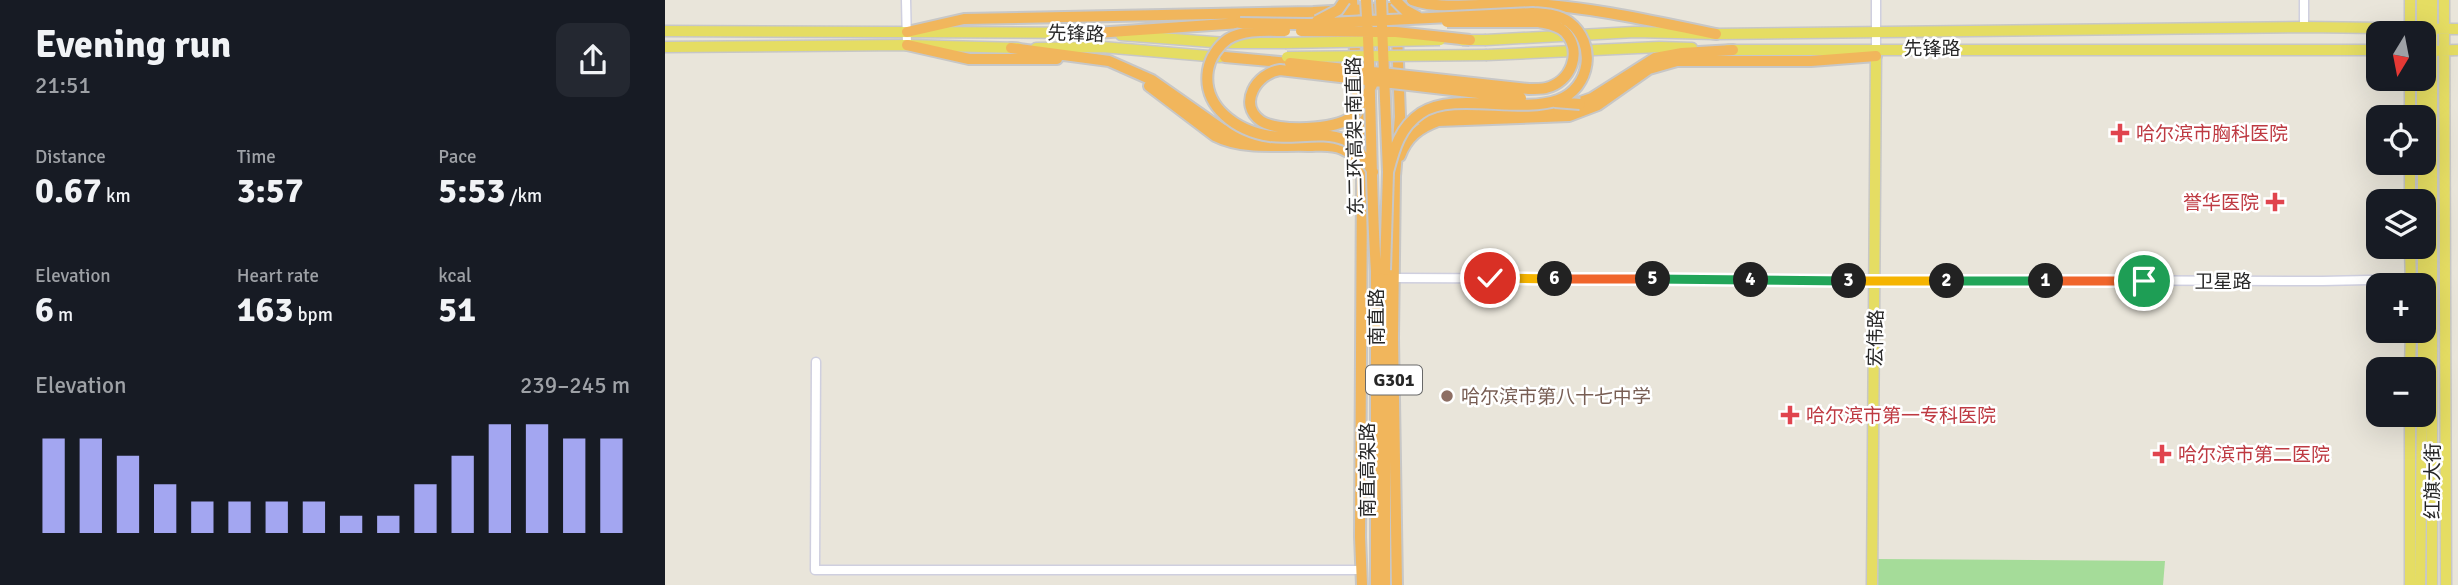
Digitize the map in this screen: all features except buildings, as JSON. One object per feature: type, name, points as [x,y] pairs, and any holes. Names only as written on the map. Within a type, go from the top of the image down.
[{"type":"highway","points":[[1313,12],[1331,8],[1339,0]]},
{"type":"highway","points":[[1308,24],[1332,14],[1345,0]]},
{"type":"highway","name":"东二环高架-南直路","points":[[1366,0],[1372,85],[1367,174],[1373,219],[1385,273]]},
{"type":"highway","name":"东二环高架-南直路","points":[[1381,0],[1391,174],[1385,273]]},
{"type":"highway","points":[[1412,0],[1443,5],[1532,4],[1575,7],[1716,34]]},
{"type":"highway","points":[[907,32],[964,19],[1313,12],[1397,2]]},
{"type":"highway","points":[[1391,174],[1400,117],[1397,2]]},
{"type":"highway","points":[[1225,57],[1289,60],[1529,89],[1547,88],[1562,81],[1572,66],[1573,47],[1565,32],[1551,24],[1430,21],[1405,10],[1397,2]]},
{"type":"highway","name":"G301","points":[[1353,6],[1367,174]]},
{"type":"highway","points":[[1096,33],[1240,23],[1308,24],[1533,13],[1559,17],[1569,22],[1582,37],[1587,57],[1586,68],[1582,80],[1566,96],[1544,103],[1444,105],[1432,108],[1413,120],[1400,135],[1391,174]]},
{"type":"highway","points":[[1271,136],[1245,128],[1226,118],[1213,103],[1208,90],[1209,63],[1217,49],[1236,34],[1252,31],[1396,32],[1469,40]]},
{"type":"highway","points":[[907,45],[968,59],[1104,60]]},
{"type":"highway","points":[[1011,48],[1104,60],[1124,67],[1166,89],[1222,130],[1247,136],[1340,139],[1354,146],[1367,174]]},
{"type":"highway","points":[[1413,120],[1449,113],[1560,109],[1580,104],[1655,58],[1682,53],[1733,50]]},
{"type":"highway","points":[[1391,174],[1406,143],[1425,126],[1438,121],[1569,116],[1598,105],[1642,73],[1667,63],[1811,61],[1876,52]]},
{"type":"highway","points":[[1124,67],[1215,136],[1226,141],[1257,145],[1331,146],[1343,149],[1367,174]]},
{"type":"highway","points":[[1372,85],[1362,104],[1350,118],[1329,127],[1268,125],[1258,119],[1251,104],[1252,92],[1258,80],[1280,70],[1580,104]]},
{"type":"highway","name":"南直路","points":[[1362,585],[1360,537],[1367,174]]},
{"type":"highway","name":"南直路","points":[[1391,174],[1385,273],[1395,585]]},
{"type":"highway","points":[[1388,216],[1392,244],[1395,585]]},
{"type":"highway","points":[[1360,537],[1366,517],[1367,271],[1373,219]]},
{"type":"highway","name":"南直高架路","points":[[1376,585],[1385,273]]},
{"type":"highway","name":"南直高架路","points":[[1385,273],[1385,585]]},
{"type":"main road","points":[[2410,0],[2410,21]]},
{"type":"main road","name":"红旗大街","points":[[2421,0],[2424,21]]},
{"type":"main road","name":"红旗大街","points":[[2427,21],[2432,0]]},
{"type":"main road","name":"红旗大街","points":[[2436,45],[2444,29],[2444,0]]},
{"type":"main road","name":"先锋路","points":[[665,31],[1096,33],[1226,43],[1285,43],[1486,40],[1635,32],[1716,34],[2304,27],[2366,29]]},
{"type":"main road","points":[[2436,29],[2458,29]]},
{"type":"main road","name":"先锋路","points":[[665,47],[1102,47],[1225,57]]},
{"type":"main road","name":"先锋路","points":[[1289,60],[1659,47],[1876,52],[2366,50]]},
{"type":"main road","points":[[2436,51],[2458,50]]},
{"type":"main road","name":"宏伟路","points":[[1872,585],[1876,52]]},
{"type":"main road","name":"红旗大街","points":[[2432,585],[2433,91]]},
{"type":"main road","name":"红旗大街","points":[[2434,91],[2446,585]]},
{"type":"main road","name":"红旗大街","points":[[2410,427],[2410,585]]},
{"type":"main road","name":"红旗大街","points":[[2420,585],[2422,427]]},
{"type":"street","points":[[906,0],[907,45]]},
{"type":"street","points":[[1875,0],[1876,52]]},
{"type":"street","points":[[2304,0],[2304,27]]},
{"type":"street","points":[[1367,174],[1391,174]]},
{"type":"street","name":"卫星路","points":[[1385,273],[1876,281],[2366,281]]},
{"type":"street","points":[[816,362],[815,570],[1362,570]]},
{"type":"green space","points":[[1878,559],[2165,561],[2163,585],[1877,585]]},
{"type":"place","name":"哈尔滨市胸科医院","points":[[2120,133]]},
{"type":"place","name":"誉华医院","points":[[2275,202]]},
{"type":"place","name":"哈尔滨市第八十七中学","points":[[1447,396]]},
{"type":"place","name":"哈尔滨市第一专科医院","points":[[1790,415]]},
{"type":"place","name":"哈尔滨市第二医院","points":[[2162,454]]},
{"type":"route","points":[[1490,278],[2144,281]]}]
